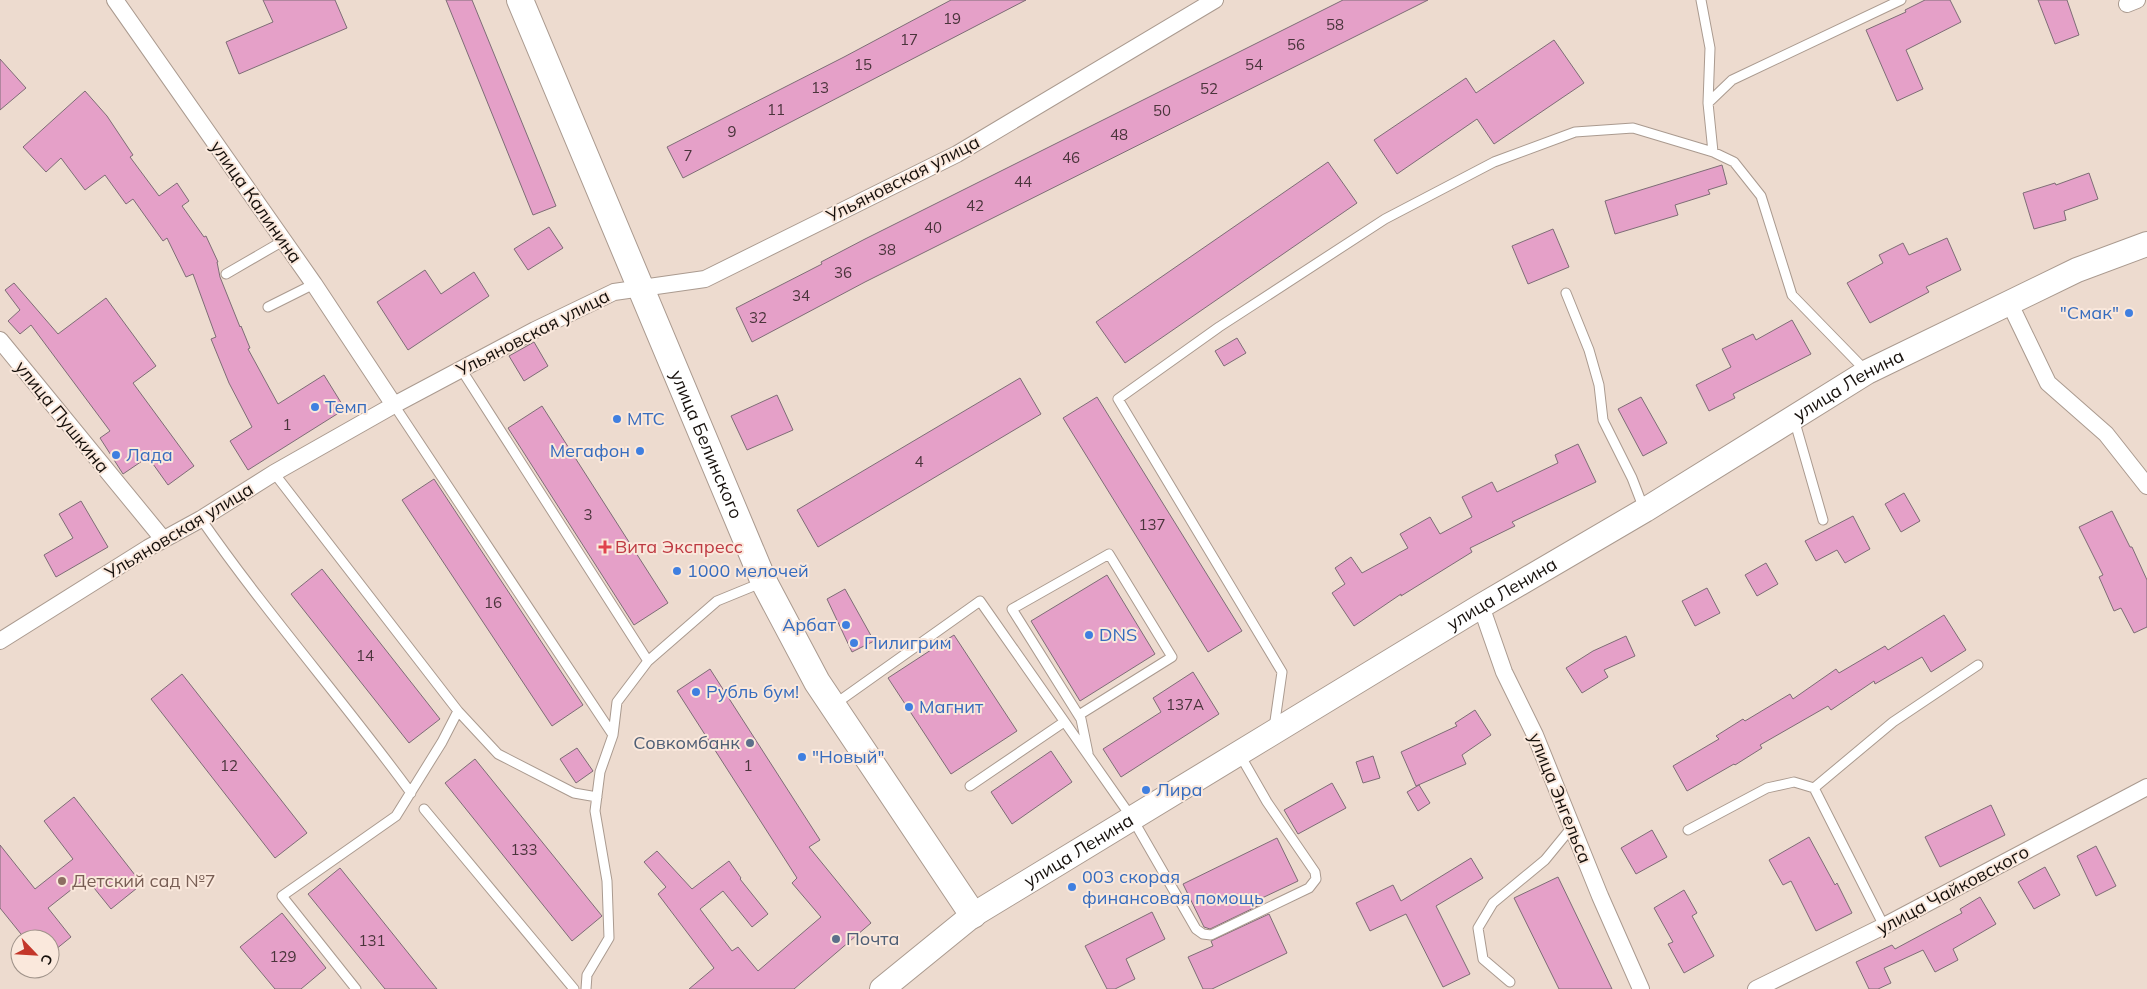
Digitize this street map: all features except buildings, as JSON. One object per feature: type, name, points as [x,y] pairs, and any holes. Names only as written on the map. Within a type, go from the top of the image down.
[{"type":"main road","name":"улица Белинского","points":[[520,0],[764,582],[817,682],[832,706],[973,915]]},
{"type":"main road","name":"улица Ленина","points":[[882,989],[973,915],[1274,730],[1645,510],[1867,372],[2077,270],[2147,244]]},
{"type":"street","name":"улица Калинина","points":[[115,0],[314,284],[394,405]]},
{"type":"street","name":"Ульяновская улица","points":[[0,641],[274,473],[461,369],[535,330],[614,292],[706,279],[948,158],[1215,0]]},
{"type":"street","points":[[2009,302],[2048,383],[2106,434],[2147,486]]},
{"type":"street","name":"улица Пушкина","points":[[0,340],[164,539]]},
{"type":"street","name":"улица Энгельса","points":[[1481,606],[1504,672],[1535,735],[1640,989]]},
{"type":"street","name":"улица Чайковского","points":[[1756,989],[1884,926],[2147,787]]},
{"type":"lane","points":[[1701,0],[1710,48],[1708,103],[1712,152]]},
{"type":"lane","points":[[1708,103],[1732,80],[1900,0]]},
{"type":"lane","points":[[1274,730],[1282,672],[1118,399],[1219,327],[1385,219],[1494,162],[1576,132],[1633,128],[1712,152],[1734,162],[1761,196],[1792,295],[1867,372]]},
{"type":"lane","points":[[226,274],[284,241]]},
{"type":"lane","points":[[268,307],[314,284]]},
{"type":"lane","points":[[1566,293],[1589,350],[1599,385],[1603,420],[1632,478],[1645,510]]},
{"type":"lane","points":[[461,369],[648,661]]},
{"type":"lane","points":[[394,405],[613,735]]},
{"type":"lane","points":[[1794,419],[1823,520]]},
{"type":"lane","points":[[274,473],[458,711],[498,754],[574,793],[597,797]]},
{"type":"lane","points":[[201,519],[238,572],[381,752],[411,794]]},
{"type":"lane","points":[[1079,716],[1172,657],[1109,554],[1012,609],[1079,716],[1089,758]]},
{"type":"lane","points":[[586,989],[587,975],[609,938],[607,882],[595,811],[600,772],[613,735],[617,702],[648,661],[717,601],[764,582]]},
{"type":"lane","points":[[832,706],[980,601],[1132,818],[1196,929],[1203,934],[1211,935],[1312,886],[1316,879],[1315,872],[1267,802],[1239,752]]},
{"type":"lane","points":[[1814,788],[1893,722],[1978,665]]},
{"type":"lane","points":[[356,989],[282,896],[396,816],[442,742],[458,711]]},
{"type":"lane","points":[[970,786],[1064,722]]},
{"type":"lane","points":[[1688,830],[1767,788],[1794,782],[1814,788],[1884,926]]},
{"type":"lane","points":[[424,808],[574,989]]},
{"type":"lane","points":[[1510,982],[1483,959],[1478,928],[1493,903],[1545,860],[1572,827]]},
{"type":"place","name":"\"Смак\"","points":[[2129,313]]},
{"type":"place","name":"Темп","points":[[315,407]]},
{"type":"place","name":"МТС","points":[[617,419]]},
{"type":"place","name":"Мегафон","points":[[640,451]]},
{"type":"place","name":"Лада","points":[[116,455]]},
{"type":"place","name":"Вита Экспресс","points":[[605,547]]},
{"type":"place","name":"1000 мелочей","points":[[677,571]]},
{"type":"place","name":"Арбат","points":[[846,625]]},
{"type":"place","name":"DNS","points":[[1089,635]]},
{"type":"place","name":"Пилигрим","points":[[854,643]]},
{"type":"place","name":"Рубль бум!","points":[[696,692]]},
{"type":"place","name":"Магнит","points":[[909,707]]},
{"type":"place","name":"Совкомбанк","points":[[750,743]]},
{"type":"place","name":"\"Новый\"","points":[[802,757]]},
{"type":"place","name":"Лира","points":[[1146,790]]},
{"type":"place","name":"Детский сад №7","points":[[62,881]]},
{"type":"place","name":"003 скорая финансовая помощь","points":[[1072,887]]},
{"type":"place","name":"Почта","points":[[836,939]]}]
